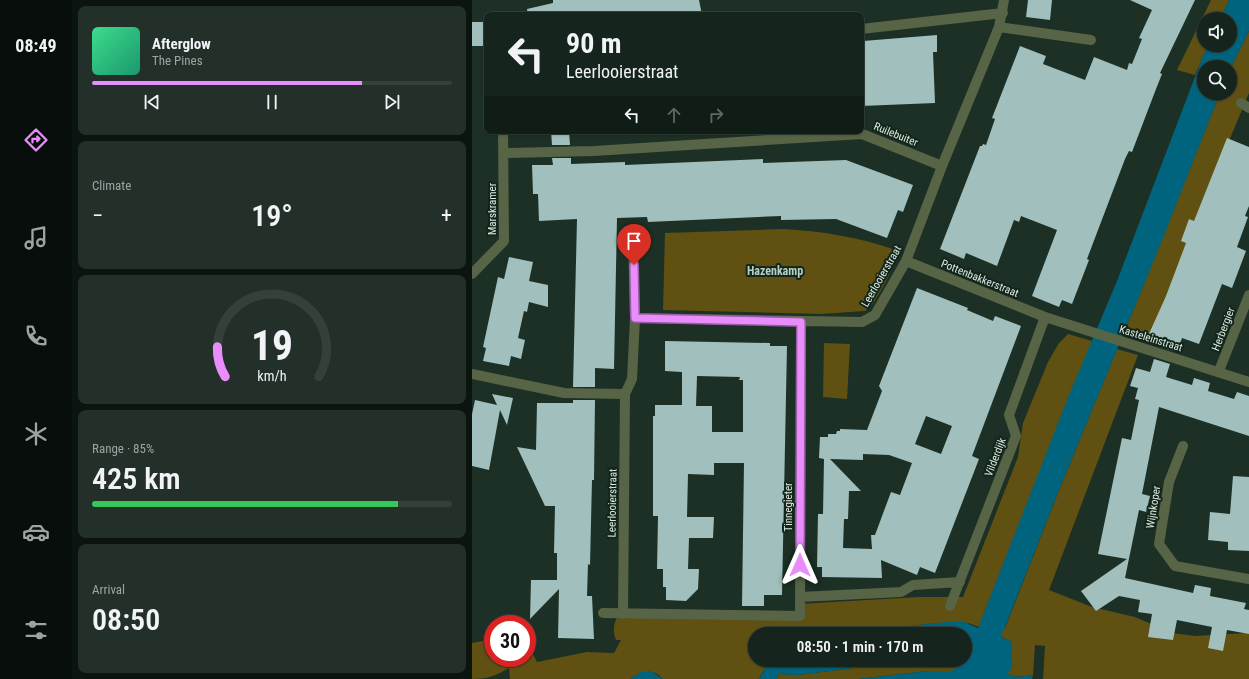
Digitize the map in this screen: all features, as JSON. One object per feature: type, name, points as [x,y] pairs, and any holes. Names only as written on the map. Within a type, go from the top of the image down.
[{"type":"street","name":"Leerlooierstraat","points":[[635,318],[862,322],[875,315],[906,261],[942,166],[999,27],[1003,13],[1004,0]]},
{"type":"street","points":[[864,29],[1003,13]]},
{"type":"street","points":[[999,27],[1091,40]]},
{"type":"street","name":"Marskramer","points":[[472,274],[504,242],[503,134]]},
{"type":"street","name":"Ruilebuiter","points":[[504,153],[594,151],[862,134],[942,166]]},
{"type":"street","name":"Leerlooierstraat","points":[[623,614],[625,394],[632,379],[635,318],[633,238]]},
{"type":"street","name":"Pottenbakkerstraat","points":[[906,261],[1045,317]]},
{"type":"street","name":"Herbergier","points":[[1220,371],[1249,295]]},
{"type":"street","name":"Kasteleinstraat","points":[[1045,317],[1082,328],[1126,344],[1220,371],[1249,382]]},
{"type":"street","name":"Vilderdijk","points":[[950,606],[1016,436],[1009,414],[1045,317]]},
{"type":"street","name":"Tinnegieter","points":[[602,613],[800,616],[801,322]]},
{"type":"street","points":[[472,374],[564,393],[625,394]]},
{"type":"street","name":"Wijnkoper","points":[[1183,446],[1169,482],[1159,544],[1175,566],[1249,579]]},
{"type":"street","points":[[800,597],[901,592],[913,585],[960,582]]},
{"type":"shaded area","points":[[1211,0],[1229,0],[1223,12],[1205,12]]},
{"type":"shaded area","points":[[1197,29],[1197,52],[1205,52],[1202,60],[1197,60],[1197,70],[1195,75],[1177,70]]},
{"type":"shaded area","points":[[1249,31],[1249,93],[1196,220],[1152,341],[1124,333],[1217,100],[1237,100],[1237,60],[1234,60]]},
{"type":"shaded area","points":[[783,229],[840,235],[882,245],[896,250],[890,261],[883,263],[889,264],[890,273],[874,302],[865,311],[821,314],[663,310],[665,233]]},
{"type":"shaded area","points":[[1068,334],[1092,341],[983,616],[1005,628],[1059,490],[1117,349],[1138,355],[1049,590],[1092,607],[1135,617],[1172,633],[1195,636],[1247,633],[1249,634],[1249,679],[1043,679],[1045,646],[1035,645],[1033,675],[1019,677],[1012,676],[1006,673],[1012,642],[974,625],[956,622],[899,627],[748,627],[748,667],[769,667],[763,671],[759,679],[663,679],[655,673],[647,672],[639,674],[631,679],[510,679],[509,668],[491,676],[472,679],[472,643],[484,641],[484,667],[536,667],[536,660],[537,662],[587,652],[614,653],[621,640],[616,640],[614,633],[615,623],[619,613],[679,610],[795,611],[798,604],[919,597],[963,597],[1018,457],[1023,423],[1048,362],[1059,343]]},
{"type":"shaded area","points":[[824,343],[850,344],[847,399],[823,397]]},
{"type":"shaded area","points":[[861,667],[957,667],[957,669],[950,671],[927,671],[858,679],[777,679],[778,674],[798,675]]},
{"type":"water","points":[[1229,0],[1249,0],[1249,31],[1234,60],[1201,60],[1205,52],[1237,52],[1237,12],[1223,12]]},
{"type":"water","points":[[1197,72],[1197,100],[1217,100],[1159,248],[1059,490],[1001,637],[1012,642],[1012,668],[1007,673],[1016,677],[1033,675],[1032,679],[858,679],[927,671],[950,671],[957,667],[972,667],[972,627],[899,627],[945,622],[963,622],[978,628],[1069,395],[1117,281]]},
{"type":"water","points":[[767,667],[861,667],[798,675],[778,674],[777,679],[759,679]]},
{"type":"water","points":[[640,672],[652,672],[663,679],[631,679]]},
{"type":"building","points":[[553,0],[699,0],[701,12],[528,12],[527,9],[553,3]]},
{"type":"building","points":[[1028,0],[1052,0],[1050,20],[1026,17]]},
{"type":"building","points":[[1130,0],[1195,0],[1160,73],[1162,74],[1132,152],[1129,151],[1125,159],[1087,259],[1089,260],[1072,304],[1062,300],[1059,307],[1032,296],[1057,230],[1021,216],[1019,222],[1014,220],[997,266],[966,253],[964,259],[940,249],[980,146],[983,144],[986,145],[995,119],[992,118],[1020,46],[1046,56],[1043,64],[1085,80],[1094,57],[1127,70],[1129,63],[1132,64],[1142,39],[1139,38],[1152,10]]},
{"type":"building","points":[[472,22],[484,22],[484,46],[472,46]]},
{"type":"building","points":[[937,35],[937,52],[933,52],[935,103],[864,106],[864,41]]},
{"type":"building","points":[[551,134],[569,134],[570,145],[552,145]]},
{"type":"building","points":[[1227,138],[1249,147],[1249,206],[1245,216],[1248,217],[1237,247],[1246,251],[1232,288],[1222,284],[1199,344],[1182,338],[1179,347],[1176,346],[1174,351],[1158,346],[1159,341],[1148,336],[1166,296],[1186,243],[1181,241],[1189,219],[1194,221]]},
{"type":"building","points":[[552,158],[571,158],[571,164],[625,162],[625,165],[763,159],[763,163],[846,160],[913,185],[903,212],[898,210],[887,238],[836,219],[781,220],[781,216],[648,222],[647,217],[617,218],[614,369],[595,368],[595,387],[573,387],[577,219],[539,221],[538,194],[533,194],[532,165],[553,165]]},
{"type":"building","points":[[509,257],[533,262],[529,281],[548,285],[548,307],[529,302],[527,312],[524,311],[518,338],[525,340],[521,359],[511,356],[509,366],[483,361],[486,348],[483,347],[498,277],[504,279]]},
{"type":"building","points":[[917,288],[968,308],[967,310],[993,321],[995,316],[1021,326],[972,456],[979,459],[935,573],[920,567],[917,575],[881,560],[882,578],[822,577],[822,567],[817,567],[818,514],[823,514],[824,459],[819,458],[820,437],[828,437],[828,434],[836,434],[837,431],[840,431],[840,429],[867,430],[882,391],[879,386]],"holes":[[[926,416],[952,426],[941,454],[915,444]],[[863,454],[889,455],[912,463],[900,495],[891,492],[875,535],[871,535],[872,549],[843,548],[844,519],[848,519],[849,491],[861,491],[830,459],[863,460]]]},
{"type":"building","points":[[665,341],[770,343],[770,346],[787,346],[782,595],[764,595],[764,606],[742,606],[744,463],[714,463],[714,475],[688,474],[687,517],[714,517],[713,538],[689,538],[688,569],[699,569],[698,589],[686,601],[666,600],[666,587],[663,587],[663,569],[657,569],[658,516],[653,516],[653,416],[655,416],[655,405],[682,405],[682,372],[665,371]],"holes":[[[697,376],[740,377],[739,380],[743,380],[743,432],[712,432],[712,406],[696,406]]]},
{"type":"building","points":[[1154,359],[1170,364],[1166,377],[1192,385],[1194,378],[1210,383],[1208,391],[1234,399],[1237,392],[1249,396],[1249,436],[1159,407],[1142,494],[1150,496],[1146,512],[1139,510],[1125,578],[1193,593],[1195,585],[1211,588],[1210,596],[1246,603],[1244,609],[1249,610],[1249,634],[1227,630],[1223,651],[1208,648],[1212,627],[1177,620],[1173,640],[1148,637],[1152,614],[1138,612],[1140,600],[1119,596],[1096,611],[1081,591],[1127,559],[1098,554],[1122,438],[1131,440],[1139,400],[1135,399],[1138,388],[1130,386],[1136,368],[1150,372]]},
{"type":"building","points":[[492,394],[513,398],[507,425],[500,410],[489,470],[472,466],[472,414],[475,400],[497,405]]},
{"type":"building","points":[[573,400],[595,400],[594,480],[592,480],[590,565],[588,564],[587,596],[592,596],[594,639],[558,638],[559,589],[534,615],[530,615],[531,580],[557,580],[557,553],[554,553],[555,506],[545,506],[517,447],[536,450],[537,403],[573,403]]},
{"type":"building","points":[[1233,476],[1249,477],[1249,551],[1228,550],[1228,542],[1208,540],[1210,512],[1230,514]]},
{"type":"district","name":"Hazenkamp","points":[[775,271]]},
{"type":"route","points":[[634,265],[635,318],[801,322],[800,565]]}]
